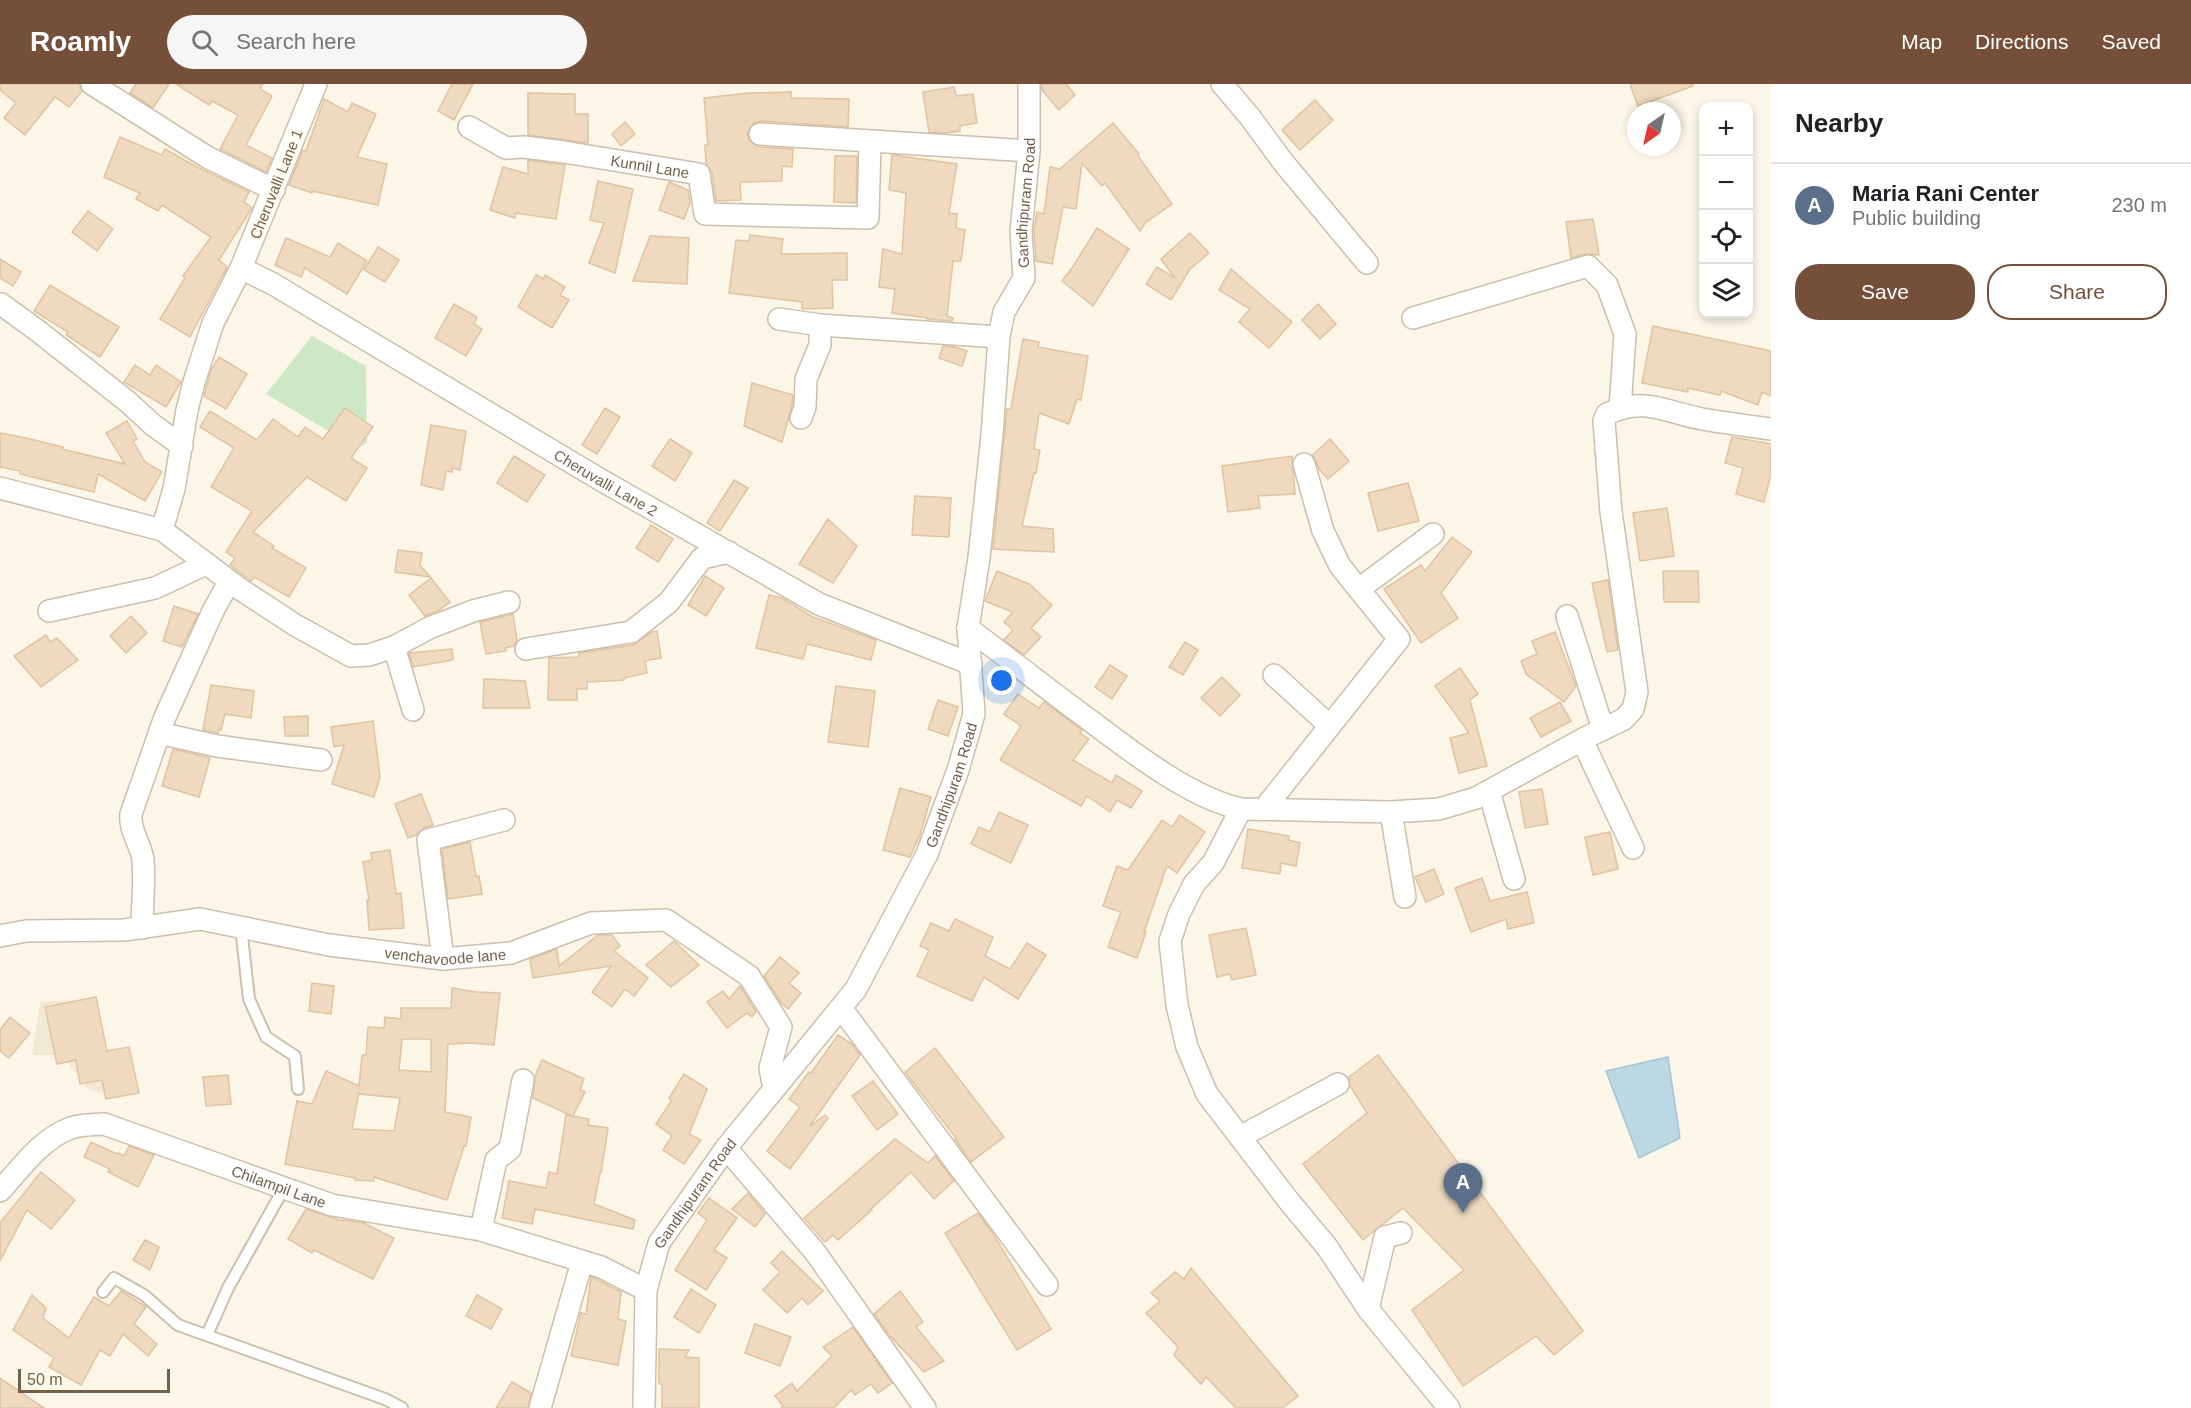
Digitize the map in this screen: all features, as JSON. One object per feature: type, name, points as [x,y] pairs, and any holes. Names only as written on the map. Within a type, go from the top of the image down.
[{"type":"street","points":[[92,84],[207,158],[274,190]]},
{"type":"street","name":"Cheruvalli Lane 1","points":[[162,530],[174,489],[187,410],[213,323],[248,272],[274,190],[316,84]]},
{"type":"street","name":"Gandhipuram Road","points":[[644,1408],[646,1290],[659,1243],[726,1148],[856,989],[927,854],[958,770],[974,714],[968,628],[980,558],[999,337],[1004,312],[1024,278],[1021,231],[1029,151],[1029,84]]},
{"type":"street","points":[[1222,84],[1250,117],[1282,162],[1367,263]]},
{"type":"street","name":"Kunnil Lane","points":[[469,127],[506,148],[534,148],[699,174],[705,214],[868,219],[870,142]]},
{"type":"street","points":[[760,134],[1029,151]]},
{"type":"street","points":[[1413,318],[1588,266],[1607,285],[1625,334],[1620,409]]},
{"type":"street","name":"Cheruvalli Lane 2","points":[[248,272],[273,284],[600,480],[819,604],[971,664]]},
{"type":"street","points":[[1,304],[182,446]]},
{"type":"street","points":[[779,320],[820,325],[999,337]]},
{"type":"street","points":[[801,418],[805,407],[806,379],[820,345],[820,325]]},
{"type":"street","points":[[968,628],[1134,753],[1188,786],[1227,806],[1241,809],[1391,812],[1439,809],[1476,798],[1624,719],[1633,709],[1637,692],[1611,512],[1604,421],[1608,413],[1636,404],[1655,406],[1692,417],[1771,429]]},
{"type":"street","points":[[1264,809],[1399,639],[1340,566],[1323,531],[1304,464]]},
{"type":"street","points":[[0,488],[162,530],[229,582],[294,625],[351,656],[369,655],[393,647],[429,628],[473,611],[509,602]]},
{"type":"street","points":[[1359,589],[1433,534]]},
{"type":"street","points":[[526,649],[631,632],[669,602],[702,558],[729,552]]},
{"type":"street","points":[[49,611],[155,588],[206,564]]},
{"type":"street","points":[[142,928],[143,862],[141,848],[130,820],[159,733],[213,611],[229,582]]},
{"type":"street","points":[[1567,616],[1604,729]]},
{"type":"street","points":[[393,647],[413,710]]},
{"type":"street","points":[[1274,675],[1330,726]]},
{"type":"street","points":[[159,733],[217,746],[321,760]]},
{"type":"street","points":[[1582,740],[1633,848]]},
{"type":"street","points":[[1489,791],[1514,879]]},
{"type":"street","points":[[1241,809],[1213,863],[1194,884],[1179,914],[1170,941],[1177,1005],[1187,1047],[1207,1094],[1327,1247],[1368,1309],[1449,1408]]},
{"type":"street","points":[[1391,812],[1405,897]]},
{"type":"street","points":[[443,959],[428,840],[504,820]]},
{"type":"street","name":"venchavoode lane","points":[[0,936],[26,931],[124,930],[200,919],[329,945],[443,959],[511,953],[591,923],[666,920],[749,976],[782,1027],[770,1068],[774,1089]]},
{"type":"street","points":[[841,1008],[1047,1285]]},
{"type":"street","points":[[481,1230],[496,1160],[510,1149],[523,1080]]},
{"type":"street","points":[[1240,1137],[1338,1084]]},
{"type":"street","name":"Chilampil Lane","points":[[0,1191],[42,1145],[56,1135],[73,1127],[104,1124],[332,1205],[481,1230],[601,1268],[646,1290]]},
{"type":"street","points":[[726,1148],[815,1252],[925,1408]]},
{"type":"street","points":[[1368,1309],[1385,1237],[1401,1233]]},
{"type":"street","points":[[540,1408],[582,1262]]},
{"type":"lane","points":[[241,927],[249,999],[266,1037],[294,1056],[298,1089]]},
{"type":"lane","points":[[207,1335],[228,1288],[284,1188]]},
{"type":"lane","points":[[103,1292],[114,1278],[144,1295],[178,1325],[385,1399],[402,1408]]},
{"type":"shaded area","points":[[81,1000],[88,1050],[119,1049],[119,1099],[86,1088],[63,1055],[32,1055],[40,1002]]},
{"type":"green space","points":[[312,336],[366,366],[367,443],[357,448],[266,394]]},
{"type":"water","points":[[1668,1057],[1680,1138],[1639,1158],[1606,1071]]},
{"type":"building","points":[[0,84],[79,84],[82,91],[69,107],[55,97],[25,135],[4,118],[16,103],[0,90]]},
{"type":"building","points":[[136,84],[169,84],[153,108],[130,93]]},
{"type":"building","points":[[176,84],[263,84],[260,89],[272,96],[246,145],[272,158],[266,172],[220,149],[238,115],[212,101],[209,105]]},
{"type":"building","points":[[452,84],[473,84],[454,120],[438,111]]},
{"type":"building","points":[[1042,84],[1066,84],[1075,95],[1059,110],[1042,90]]},
{"type":"building","points":[[1630,84],[1693,84],[1693,86],[1649,102],[1637,102]]},
{"type":"building","points":[[954,87],[956,96],[973,94],[977,123],[960,126],[960,131],[929,132],[923,92]]},
{"type":"building","points":[[791,92],[791,98],[849,99],[848,127],[761,121],[754,123],[747,133],[749,140],[759,147],[793,149],[792,167],[782,166],[782,181],[740,182],[741,200],[716,201],[712,172],[706,164],[705,145],[708,145],[704,98],[749,93]]},
{"type":"building","points":[[528,93],[575,94],[575,114],[588,114],[588,143],[528,135]]},
{"type":"building","points":[[324,99],[348,112],[352,103],[376,114],[357,157],[387,164],[378,205],[312,191],[312,193],[289,185],[303,150],[306,151]]},
{"type":"building","points":[[1315,100],[1333,120],[1300,150],[1282,130]]},
{"type":"building","points":[[625,122],[635,134],[621,146],[612,134]]},
{"type":"building","points":[[1113,123],[1139,154],[1138,156],[1172,204],[1145,223],[1140,231],[1105,183],[1102,186],[1082,163],[1076,209],[1063,207],[1052,264],[1036,261],[1034,230],[1037,212],[1044,214],[1050,167],[1060,169]]},
{"type":"building","points":[[120,137],[162,155],[165,149],[249,192],[244,202],[252,208],[219,260],[227,267],[190,337],[160,319],[185,278],[183,276],[211,237],[162,205],[158,211],[136,199],[140,193],[104,177]]},
{"type":"building","points":[[892,155],[957,164],[949,213],[957,214],[956,228],[965,230],[961,261],[953,261],[947,316],[953,318],[952,321],[892,313],[895,289],[879,287],[883,249],[902,254],[906,193],[889,190]]},
{"type":"building","points":[[835,156],[857,156],[856,203],[834,202]]},
{"type":"building","points":[[528,160],[565,165],[556,219],[516,213],[515,218],[490,210],[503,167],[528,174]]},
{"type":"building","points":[[598,181],[633,189],[615,273],[589,263],[604,223],[590,220]]},
{"type":"building","points":[[669,182],[688,190],[690,203],[684,219],[659,210]]},
{"type":"building","points":[[88,211],[113,229],[97,251],[72,232]]},
{"type":"building","points":[[1593,219],[1599,255],[1585,254],[1571,258],[1566,222]]},
{"type":"building","points":[[1097,228],[1129,249],[1093,306],[1062,281]]},
{"type":"building","points":[[1190,233],[1209,253],[1190,269],[1171,300],[1146,284],[1157,267],[1175,278],[1161,259]]},
{"type":"building","points":[[750,235],[783,239],[781,254],[847,253],[847,280],[832,280],[833,308],[802,309],[802,302],[729,293],[736,240],[749,241]]},
{"type":"building","points":[[650,236],[689,238],[687,284],[633,281]]},
{"type":"building","points":[[286,238],[330,257],[338,243],[367,261],[347,294],[305,268],[301,277],[275,265]]},
{"type":"building","points":[[378,247],[399,260],[385,282],[364,270]]},
{"type":"building","points":[[0,259],[21,272],[13,286],[0,278]]},
{"type":"building","points":[[1231,269],[1292,322],[1269,348],[1239,322],[1250,309],[1219,290]]},
{"type":"building","points":[[536,275],[543,279],[545,275],[565,287],[560,295],[569,300],[552,328],[518,307]]},
{"type":"building","points":[[50,285],[119,327],[100,357],[66,335],[68,332],[34,311]]},
{"type":"building","points":[[454,304],[477,317],[474,324],[482,329],[466,356],[435,338]]},
{"type":"building","points":[[1318,304],[1336,324],[1320,339],[1302,320]]},
{"type":"building","points":[[1653,326],[1771,351],[1771,396],[1762,392],[1758,405],[1721,391],[1720,395],[1688,388],[1688,392],[1642,383]]},
{"type":"building","points":[[1023,339],[1039,342],[1038,347],[1088,356],[1081,400],[1077,399],[1069,424],[1039,413],[1034,449],[1040,450],[1022,526],[1053,529],[1054,552],[993,549],[1007,409],[1011,409]]},
{"type":"building","points":[[943,346],[967,351],[962,366],[939,358]]},
{"type":"building","points":[[219,357],[247,374],[226,409],[204,396],[211,370]]},
{"type":"building","points":[[135,365],[150,375],[156,365],[181,382],[166,407],[124,382]]},
{"type":"building","points":[[752,383],[793,395],[782,442],[744,426]]},
{"type":"building","points":[[345,408],[373,427],[351,458],[367,468],[346,501],[307,477],[253,532],[274,546],[272,548],[306,568],[289,597],[254,577],[251,581],[230,565],[235,558],[226,552],[252,511],[211,487],[234,448],[200,427],[210,411],[257,440],[273,419],[298,437],[305,427],[323,439]]},
{"type":"building","points":[[605,408],[620,417],[597,454],[582,445]]},
{"type":"building","points":[[127,421],[137,439],[133,441],[145,462],[162,472],[145,501],[98,474],[94,492],[0,467],[0,433],[125,464],[106,433]]},
{"type":"building","points":[[431,425],[466,431],[460,470],[452,468],[452,472],[446,471],[443,490],[421,485]]},
{"type":"building","points":[[1732,437],[1771,444],[1771,474],[1764,502],[1736,494],[1743,468],[1725,463]]},
{"type":"building","points":[[670,439],[692,453],[675,481],[652,466]]},
{"type":"building","points":[[1330,439],[1349,461],[1328,479],[1319,469],[1313,455]]},
{"type":"building","points":[[514,456],[545,475],[527,502],[497,483]]},
{"type":"building","points":[[1292,456],[1295,494],[1258,496],[1260,508],[1228,512],[1222,466]]},
{"type":"building","points":[[734,480],[748,488],[720,531],[707,523]]},
{"type":"building","points":[[1408,483],[1419,521],[1378,531],[1368,493]]},
{"type":"building","points":[[915,496],[951,498],[949,537],[912,535]]},
{"type":"building","points":[[1667,508],[1674,556],[1640,561],[1633,513]]},
{"type":"building","points":[[828,519],[857,546],[833,583],[799,564]]},
{"type":"building","points":[[651,525],[673,539],[658,562],[636,548]]},
{"type":"building","points":[[1452,537],[1472,552],[1441,593],[1458,618],[1421,643],[1384,589],[1421,565],[1425,571]]},
{"type":"building","points":[[398,550],[422,553],[420,565],[430,577],[395,572]]},
{"type":"building","points":[[997,571],[1029,584],[1052,605],[1031,628],[1041,637],[1024,655],[1004,640],[1013,630],[1004,622],[1013,612],[985,601]]},
{"type":"building","points":[[1663,571],[1698,571],[1699,602],[1664,602]]},
{"type":"building","points":[[705,576],[724,588],[706,616],[688,605]]},
{"type":"building","points":[[431,578],[450,602],[425,616],[409,595]]},
{"type":"building","points":[[1608,580],[1618,650],[1607,652],[1592,583]]},
{"type":"building","points":[[769,595],[782,598],[813,617],[876,640],[871,660],[807,644],[803,659],[756,648]]},
{"type":"building","points":[[174,606],[198,614],[182,647],[163,641]]},
{"type":"building","points":[[513,614],[517,640],[514,646],[505,648],[506,651],[486,654],[480,622]]},
{"type":"building","points":[[131,616],[147,633],[126,653],[110,636]]},
{"type":"building","points":[[657,631],[661,658],[645,661],[647,673],[624,678],[624,680],[587,682],[587,689],[577,689],[577,700],[548,700],[549,658],[579,657],[579,653],[633,645]]},
{"type":"building","points":[[1555,632],[1576,686],[1564,702],[1526,674],[1521,661],[1537,654],[1532,641]]},
{"type":"building","points":[[46,635],[50,642],[57,638],[78,660],[41,687],[14,656]]},
{"type":"building","points":[[1185,642],[1198,650],[1183,675],[1169,667]]},
{"type":"building","points":[[452,649],[453,660],[413,667],[409,653]]},
{"type":"building","points":[[1110,665],[1127,676],[1112,699],[1095,687]]},
{"type":"building","points":[[1460,668],[1478,694],[1470,700],[1487,766],[1459,773],[1450,738],[1469,733],[1435,686]]},
{"type":"building","points":[[1222,677],[1240,695],[1220,716],[1201,698]]},
{"type":"building","points":[[484,679],[525,681],[530,708],[483,708]]},
{"type":"building","points":[[211,685],[254,691],[251,718],[225,714],[218,733],[203,730]]},
{"type":"building","points":[[836,686],[875,691],[868,747],[828,742]]},
{"type":"building","points":[[1018,694],[1039,708],[1044,702],[1082,730],[1080,733],[1089,739],[1073,760],[1112,783],[1116,775],[1142,791],[1131,808],[1117,800],[1110,812],[1087,796],[1081,806],[1000,760],[1021,726],[1004,714]]},
{"type":"building","points":[[938,700],[958,707],[948,736],[928,729]]},
{"type":"building","points":[[1560,702],[1571,721],[1541,737],[1530,718]]},
{"type":"building","points":[[308,716],[308,736],[285,736],[284,717]]},
{"type":"building","points":[[373,721],[380,777],[374,797],[332,784],[344,745],[334,747],[331,727]]},
{"type":"building","points":[[173,749],[210,758],[199,797],[162,786]]},
{"type":"building","points":[[900,788],[931,797],[920,835],[910,857],[883,850]]},
{"type":"building","points":[[1542,789],[1548,824],[1525,828],[1519,792]]},
{"type":"building","points":[[421,794],[433,825],[408,838],[395,804]]},
{"type":"building","points":[[999,812],[1028,825],[1011,863],[971,844],[979,827],[990,832]]},
{"type":"building","points":[[1180,815],[1205,832],[1177,873],[1167,866],[1137,958],[1108,947],[1121,912],[1103,906],[1117,866],[1128,870],[1162,820],[1172,827]]},
{"type":"building","points":[[1248,829],[1289,836],[1288,840],[1300,843],[1296,866],[1281,863],[1280,874],[1242,868]]},
{"type":"building","points":[[1610,832],[1618,869],[1593,875],[1585,837]]},
{"type":"building","points":[[470,842],[476,877],[479,876],[482,894],[448,899],[442,849]]},
{"type":"building","points":[[390,850],[396,894],[401,893],[404,928],[369,930],[367,900],[369,900],[363,862],[372,860],[371,853]]},
{"type":"building","points":[[1434,869],[1444,894],[1426,902],[1415,877]]},
{"type":"building","points":[[1482,878],[1490,901],[1527,892],[1534,923],[1508,929],[1506,919],[1471,932],[1455,888]]},
{"type":"building","points":[[955,919],[993,937],[985,956],[1010,969],[1027,943],[1046,955],[1018,999],[984,977],[972,1001],[917,976],[929,950],[920,946],[931,923],[949,931]]},
{"type":"building","points":[[1246,928],[1256,975],[1232,980],[1230,974],[1217,977],[1209,935]]},
{"type":"building","points":[[598,935],[612,935],[620,946],[614,951],[648,978],[634,996],[625,989],[612,1007],[592,992],[611,966],[533,978],[530,959],[557,949],[559,966]]},
{"type":"building","points":[[674,941],[699,965],[671,987],[646,965]]},
{"type":"building","points":[[780,957],[799,973],[789,983],[801,993],[788,1009],[782,1004],[764,976]]},
{"type":"building","points":[[312,983],[334,986],[331,1014],[309,1011]]},
{"type":"building","points":[[740,986],[756,1012],[752,1017],[747,1013],[727,1028],[707,1002],[723,991],[729,999]]},
{"type":"building","points":[[452,988],[500,993],[494,1045],[448,1044],[445,1112],[471,1117],[466,1146],[464,1146],[447,1200],[374,1177],[374,1181],[355,1180],[355,1178],[285,1164],[297,1101],[312,1104],[326,1071],[359,1086],[362,1055],[366,1055],[368,1027],[384,1028],[385,1017],[401,1019],[401,1008],[451,1008]],"holes":[[[402,1039],[431,1039],[431,1072],[399,1070]],[[359,1092],[359,1094],[400,1098],[394,1131],[352,1129]]]},
{"type":"building","points":[[96,997],[107,1051],[129,1047],[139,1093],[106,1099],[102,1080],[80,1084],[76,1060],[57,1064],[45,1007]]},
{"type":"building","points":[[10,1017],[30,1033],[9,1058],[0,1051],[0,1030]]},
{"type":"building","points":[[838,1035],[852,1044],[860,1055],[809,1127],[825,1115],[828,1118],[790,1169],[767,1151],[800,1107],[789,1099]]},
{"type":"building","points":[[935,1048],[1004,1137],[971,1162],[956,1138],[905,1072]]},
{"type":"building","points":[[1378,1055],[1583,1331],[1554,1355],[1536,1336],[1463,1386],[1412,1310],[1464,1270],[1403,1208],[1363,1240],[1303,1164],[1367,1113],[1350,1086],[1349,1077]]},
{"type":"building","points":[[542,1060],[584,1079],[580,1090],[585,1092],[573,1116],[589,1119],[588,1125],[608,1128],[594,1204],[635,1220],[633,1229],[535,1209],[532,1224],[502,1218],[509,1181],[546,1188],[549,1172],[557,1174],[566,1115],[572,1116],[533,1098],[535,1076]]},
{"type":"building","points":[[684,1074],[707,1089],[689,1134],[701,1140],[684,1164],[663,1150],[672,1136],[656,1124],[672,1100],[669,1098]]},
{"type":"building","points":[[228,1075],[231,1104],[206,1106],[203,1077]]},
{"type":"building","points":[[873,1081],[898,1114],[877,1130],[852,1096]]},
{"type":"building","points":[[895,1139],[928,1163],[935,1156],[954,1181],[934,1199],[911,1172],[838,1240],[833,1235],[825,1242],[804,1218]]},
{"type":"building","points":[[91,1142],[124,1156],[129,1146],[154,1155],[138,1187],[108,1172],[110,1169],[84,1157]]},
{"type":"building","points":[[41,1172],[75,1200],[51,1229],[27,1210],[0,1261],[0,1223]]},
{"type":"building","points":[[748,1193],[765,1214],[755,1227],[732,1209]]},
{"type":"building","points":[[709,1198],[737,1218],[714,1250],[727,1258],[706,1290],[675,1270],[707,1220],[698,1213]]},
{"type":"building","points":[[306,1209],[342,1221],[364,1223],[394,1238],[373,1279],[314,1250],[312,1253],[288,1239]]},
{"type":"building","points":[[978,1213],[1051,1329],[1017,1350],[945,1233]]},
{"type":"building","points":[[145,1240],[159,1247],[150,1270],[133,1260]]},
{"type":"building","points":[[782,1251],[823,1291],[808,1305],[802,1298],[787,1313],[763,1290],[780,1272],[771,1263]]},
{"type":"building","points":[[1191,1268],[1298,1396],[1283,1408],[1236,1408],[1206,1377],[1201,1384],[1174,1355],[1178,1347],[1146,1313],[1160,1301],[1151,1293],[1175,1272],[1184,1279]]},
{"type":"building","points":[[591,1277],[621,1292],[618,1319],[626,1321],[618,1365],[571,1356],[581,1313],[586,1314]]},
{"type":"building","points":[[691,1289],[716,1305],[699,1333],[674,1317]]},
{"type":"building","points":[[121,1291],[146,1307],[134,1324],[157,1344],[148,1356],[123,1334],[110,1356],[100,1350],[81,1385],[49,1367],[54,1358],[13,1330],[32,1295],[46,1308],[43,1318],[69,1338],[94,1297],[109,1306]]},
{"type":"building","points":[[900,1291],[923,1322],[916,1327],[944,1361],[924,1372],[889,1335],[874,1314]]},
{"type":"building","points":[[477,1295],[502,1309],[491,1329],[466,1316]]},
{"type":"building","points":[[755,1324],[791,1337],[780,1366],[745,1353]]},
{"type":"building","points":[[853,1327],[892,1383],[878,1393],[871,1384],[855,1395],[851,1390],[834,1408],[781,1408],[783,1406],[775,1396],[792,1383],[797,1391],[832,1356],[823,1347]]},
{"type":"building","points":[[659,1349],[689,1350],[685,1357],[699,1358],[699,1408],[662,1408]]},
{"type":"building","points":[[0,1378],[44,1408],[0,1408]]},
{"type":"building","points":[[512,1382],[531,1393],[528,1408],[496,1408]]},
{"type":"place","name":"Maria Rani Center","points":[[1463,1213]]}]
